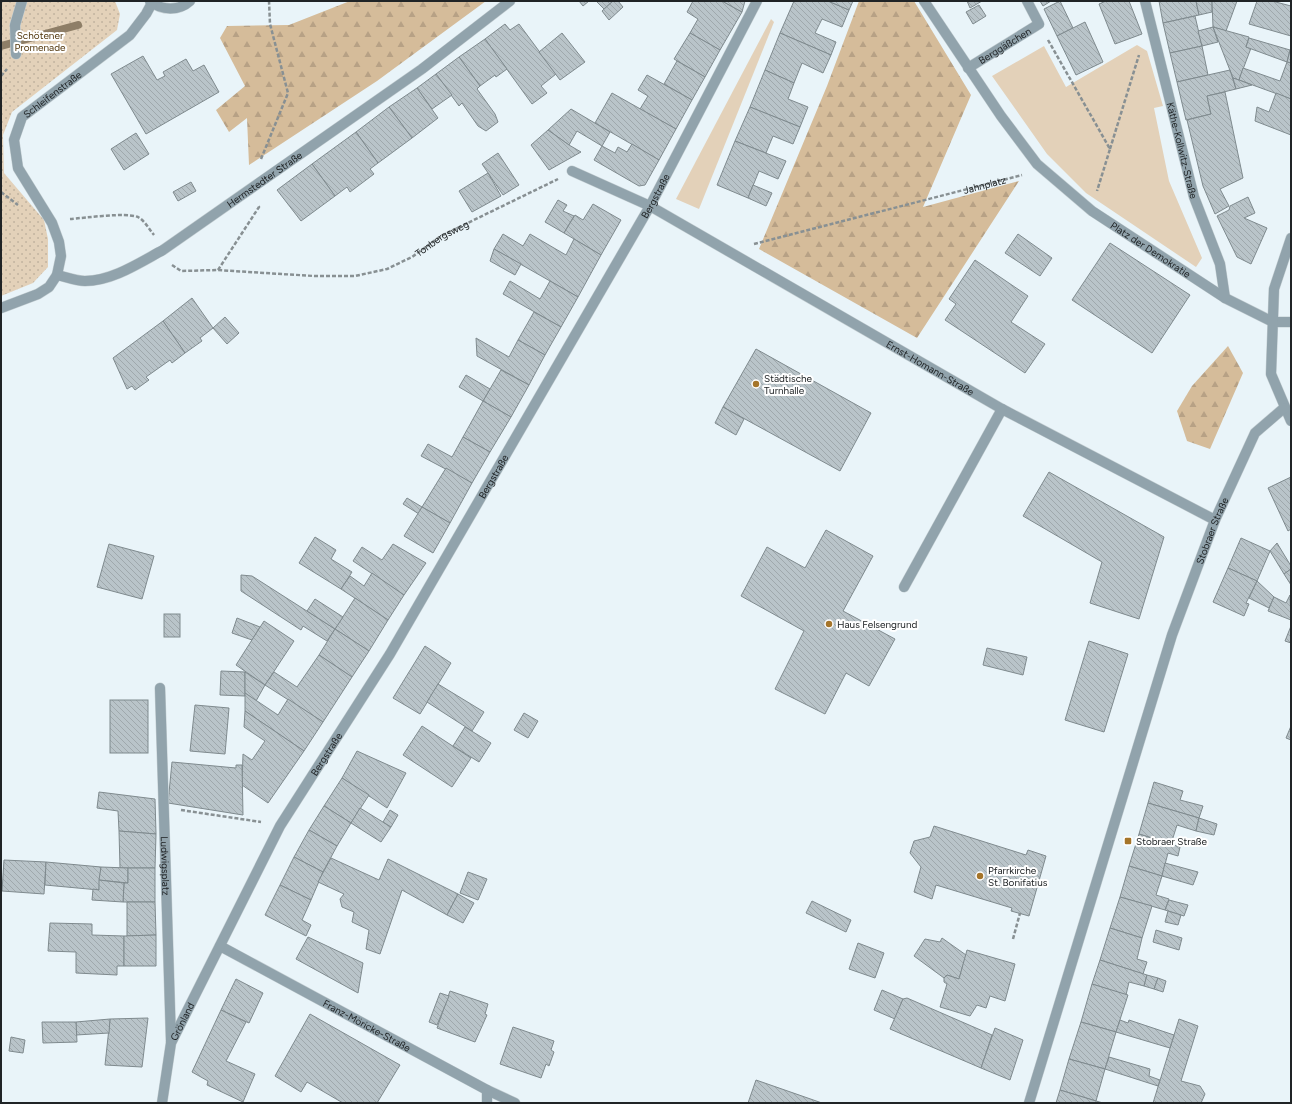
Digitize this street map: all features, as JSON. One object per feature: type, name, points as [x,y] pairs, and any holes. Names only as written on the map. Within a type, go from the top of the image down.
[{"type":"street","points":[[16,54],[15,25],[22,1]]},
{"type":"street","points":[[151,2],[159,6],[174,8],[181,7],[190,1]]},
{"type":"street","name":"Hermstedter Straße","points":[[57,275],[84,281],[99,279],[120,273],[163,250],[422,69],[510,1]]},
{"type":"street","name":"Bergstraße","points":[[220,946],[280,826],[390,654],[650,206],[757,1]]},
{"type":"street","points":[[924,1],[968,68],[1037,164]]},
{"type":"street","name":"Berggäßchen","points":[[968,68],[1039,24],[1027,1]]},
{"type":"street","name":"Käthe-Kollwitz-Straße","points":[[1145,1],[1194,197],[1220,264],[1225,298]]},
{"type":"street","name":"Schleifenstraße","points":[[57,275],[61,256],[59,242],[52,223],[18,168],[14,140],[22,117],[130,34],[146,14],[151,2]]},
{"type":"street","name":"Platz der Demokratie","points":[[1037,164],[1092,211],[1225,298],[1273,322]]},
{"type":"street","points":[[572,171],[650,206]]},
{"type":"street","name":"Ernst-Homann-Straße","points":[[650,206],[1002,409],[1214,520]]},
{"type":"street","points":[[1291,238],[1274,288],[1271,374],[1284,408],[1291,421]]},
{"type":"street","points":[[1,308],[38,294],[49,287],[57,275]]},
{"type":"street","points":[[1273,322],[1291,322]]},
{"type":"street","name":"Stobraer Straße","points":[[1029,1103],[1172,635],[1214,520],[1255,434],[1284,408]]},
{"type":"street","points":[[904,587],[1002,409]]},
{"type":"street","name":"Ludwigsplatz","points":[[160,688],[165,807],[171,1043]]},
{"type":"street","name":"Grönland","points":[[162,1103],[171,1043],[220,946]]},
{"type":"street","name":"Franz-Möricke-Straße","points":[[220,946],[487,1090],[515,1103]]},
{"type":"street","points":[[487,1090],[487,1103]]},
{"type":"path","points":[[260,163],[288,93],[270,24],[269,1]]},
{"type":"path","points":[[1039,24],[1110,149]]},
{"type":"path","points":[[1092,211],[1144,38],[1154,33]]},
{"type":"path","name":"Jahnplatz","points":[[744,260],[754,244],[1025,174],[1037,164]]},
{"type":"path","name":"Tonbergsweg","points":[[172,266],[181,271],[218,270],[314,276],[355,276],[387,269],[412,258],[441,236],[572,171]]},
{"type":"path","points":[[218,270],[259,207],[248,190]]},
{"type":"path","points":[[52,223],[70,219],[125,215],[136,217],[144,221],[163,250]]},
{"type":"path","points":[[165,807],[280,826]]},
{"type":"path","points":[[1012,939],[1020,913]]},
{"type":"green space","name":"Schötener Promenade","points":[[1,1],[115,1],[120,14],[117,30],[12,112],[3,135],[4,173],[44,220],[48,239],[48,267],[33,283],[1,296]]},
{"type":"green space","points":[[350,1],[486,1],[377,81],[249,165],[247,118],[229,132],[216,110],[245,86],[220,38],[227,26],[289,25]]},
{"type":"green space","points":[[859,1],[914,1],[971,95],[923,207],[1019,181],[917,338],[759,249],[827,86]]},
{"type":"green space","points":[[771,19],[774,22],[699,209],[676,199]]},
{"type":"green space","points":[[1137,45],[1147,51],[1163,106],[1154,108],[1169,181],[1202,258],[1196,267],[1086,193],[1047,154],[992,76],[1044,46],[1066,87]]},
{"type":"green space","points":[[1228,346],[1243,373],[1210,449],[1187,441],[1177,411],[1192,386]]},
{"type":"building","points":[[579,1],[589,1],[583,6]]},
{"type":"building","points":[[596,1],[613,1],[604,9]]},
{"type":"building","points":[[613,1],[618,1],[623,7],[609,20],[602,11]]},
{"type":"building","points":[[693,1],[722,1],[742,12],[720,50],[690,33],[698,19],[687,12]]},
{"type":"building","points":[[722,1],[745,1],[742,12]]},
{"type":"building","points":[[794,1],[828,1],[849,10],[842,27],[822,19],[815,33],[836,42],[831,55],[780,33]]},
{"type":"building","points":[[828,1],[853,1],[849,10]]},
{"type":"building","points":[[967,1],[982,1],[970,8]]},
{"type":"building","points":[[1040,1],[1051,1],[1043,6]]},
{"type":"building","points":[[1060,1],[1073,28],[1057,36],[1044,9]]},
{"type":"building","points":[[1106,1],[1129,1],[1142,34],[1115,44],[1099,4]]},
{"type":"building","points":[[1159,1],[1196,1],[1199,15],[1163,23]]},
{"type":"building","points":[[1196,1],[1212,1],[1212,12],[1199,15]]},
{"type":"building","points":[[1212,1],[1237,1],[1226,31],[1213,27]]},
{"type":"building","points":[[1257,1],[1272,1],[1291,6],[1291,36],[1249,24]]},
{"type":"building","points":[[979,5],[986,16],[973,24],[966,12]]},
{"type":"building","points":[[1195,16],[1202,46],[1170,53],[1163,23]]},
{"type":"building","points":[[1085,22],[1103,62],[1076,75],[1057,36]]},
{"type":"building","points":[[505,24],[510,30],[519,24],[556,74],[541,86],[547,93],[532,104],[485,39]]},
{"type":"building","points":[[1213,27],[1249,37],[1246,47],[1251,48],[1239,80],[1233,78]]},
{"type":"building","points":[[1213,27],[1218,42],[1202,46],[1198,31]]},
{"type":"building","points":[[562,33],[585,62],[560,80],[539,52]]},
{"type":"building","points":[[690,33],[720,50],[705,77],[674,59]]},
{"type":"building","points":[[780,33],[831,55],[823,73],[802,63],[794,83],[765,70]]},
{"type":"building","points":[[1249,38],[1290,50],[1287,62],[1246,47]]},
{"type":"building","points":[[485,39],[507,69],[496,77],[495,75],[480,86],[459,57]]},
{"type":"building","points":[[1202,46],[1208,75],[1177,82],[1170,53]]},
{"type":"building","points":[[1291,47],[1291,63],[1287,62]]},
{"type":"building","points":[[143,56],[157,80],[165,76],[163,72],[186,59],[193,71],[204,65],[219,92],[146,134],[111,74]]},
{"type":"building","points":[[459,57],[480,86],[477,89],[495,114],[498,122],[486,131],[478,126],[462,103],[459,106],[436,74]]},
{"type":"building","points":[[677,61],[705,77],[692,100],[664,84]]},
{"type":"building","points":[[1287,62],[1291,63],[1291,99],[1239,80],[1243,68],[1280,81]]},
{"type":"building","points":[[765,70],[794,83],[788,99],[808,107],[800,127],[750,107]]},
{"type":"building","points":[[1230,70],[1236,89],[1207,96],[1211,114],[1186,120],[1177,82]]},
{"type":"building","points":[[436,74],[452,95],[432,109],[417,88]]},
{"type":"building","points":[[647,75],[692,100],[676,129],[640,109],[648,96],[638,90]]},
{"type":"building","points":[[1233,78],[1239,80],[1252,85],[1236,89]]},
{"type":"building","points":[[417,88],[438,118],[412,138],[389,107]]},
{"type":"building","points":[[1225,92],[1243,178],[1220,189],[1229,206],[1215,214],[1203,186],[1187,120],[1211,114],[1207,96]]},
{"type":"building","points":[[612,93],[676,129],[659,160],[595,123]]},
{"type":"building","points":[[1276,93],[1291,99],[1291,135],[1255,121],[1257,107],[1269,112]]},
{"type":"building","points":[[389,107],[412,138],[378,163],[356,132]]},
{"type":"building","points":[[750,107],[800,127],[793,144],[773,136],[766,153],[735,141]]},
{"type":"building","points":[[571,109],[610,132],[602,146],[577,131],[569,145],[548,130]]},
{"type":"building","points":[[548,130],[581,152],[549,170],[531,145]]},
{"type":"building","points":[[356,132],[378,163],[370,169],[374,174],[350,192],[347,187],[335,196],[312,164]]},
{"type":"building","points":[[136,133],[149,154],[124,170],[111,149]]},
{"type":"building","points":[[735,141],[786,161],[778,179],[759,171],[748,198],[717,185]]},
{"type":"building","points":[[632,144],[659,160],[645,185],[639,186],[594,160],[602,146],[615,153],[618,147],[627,152]]},
{"type":"building","points":[[498,153],[519,185],[503,195],[482,164]]},
{"type":"building","points":[[312,164],[335,196],[301,221],[277,190]]},
{"type":"building","points":[[488,173],[501,196],[472,212],[459,191]]},
{"type":"building","points":[[191,182],[196,191],[178,201],[173,192]]},
{"type":"building","points":[[753,185],[772,193],[766,206],[748,198]]},
{"type":"building","points":[[1248,197],[1255,213],[1244,218],[1267,228],[1251,264],[1237,257],[1217,216],[1229,210],[1230,206]]},
{"type":"building","points":[[558,200],[567,205],[563,211],[574,216],[564,233],[545,222]]},
{"type":"building","points":[[593,204],[621,220],[601,255],[564,233],[575,215],[583,220]]},
{"type":"building","points":[[503,234],[523,246],[530,234],[566,255],[574,239],[601,255],[578,297],[494,249]]},
{"type":"building","points":[[1018,234],[1052,258],[1040,276],[1005,253]]},
{"type":"building","points":[[1110,243],[1190,295],[1152,353],[1072,300]]},
{"type":"building","points":[[494,249],[521,264],[515,275],[490,261]]},
{"type":"building","points":[[975,260],[1028,296],[1011,322],[1045,344],[1025,373],[945,320],[956,304],[949,299]]},
{"type":"building","points":[[510,281],[540,299],[550,281],[578,297],[561,327],[503,294]]},
{"type":"building","points":[[192,298],[213,328],[200,338],[202,341],[185,353],[163,321]]},
{"type":"building","points":[[534,312],[561,327],[545,355],[518,340]]},
{"type":"building","points":[[225,317],[239,333],[227,344],[213,328]]},
{"type":"building","points":[[163,321],[185,353],[172,363],[170,360],[146,377],[149,380],[135,390],[132,386],[127,389],[113,358]]},
{"type":"building","points":[[476,338],[509,357],[518,340],[545,355],[529,385],[477,356]]},
{"type":"building","points":[[756,349],[871,413],[840,471],[723,407]]},
{"type":"building","points":[[501,370],[529,385],[511,417],[483,401]]},
{"type":"building","points":[[466,375],[490,389],[483,401],[459,387]]},
{"type":"building","points":[[483,401],[511,417],[490,452],[463,437]]},
{"type":"building","points":[[723,407],[744,419],[736,435],[715,423]]},
{"type":"building","points":[[463,437],[490,452],[472,483],[421,456],[428,444],[452,457]]},
{"type":"building","points":[[446,468],[472,483],[450,523],[422,507]]},
{"type":"building","points":[[1049,472],[1164,537],[1139,619],[1090,603],[1102,562],[1023,516]]},
{"type":"building","points":[[1291,477],[1291,529],[1288,531],[1268,488]]},
{"type":"building","points":[[407,498],[422,507],[419,514],[403,504]]},
{"type":"building","points":[[422,507],[450,523],[433,553],[404,536]]},
{"type":"building","name":"Haus Felsengrund","points":[[826,530],[873,556],[843,611],[895,639],[869,686],[846,673],[825,714],[775,689],[804,631],[741,596],[767,547],[805,568]]},
{"type":"building","points":[[315,537],[336,550],[331,559],[352,572],[341,589],[299,563]]},
{"type":"building","points":[[1241,538],[1270,551],[1257,581],[1228,568]]},
{"type":"building","points":[[1277,543],[1291,566],[1291,569],[1284,574],[1270,551]]},
{"type":"building","points":[[109,544],[154,556],[142,599],[97,587]]},
{"type":"building","points":[[393,544],[426,563],[404,595],[353,561],[362,547],[382,560]]},
{"type":"building","points":[[1228,568],[1257,581],[1246,603],[1249,604],[1244,616],[1213,602]]},
{"type":"building","points":[[1291,569],[1291,585],[1284,574]]},
{"type":"building","points":[[372,573],[404,595],[388,620],[341,589],[350,576],[364,586]]},
{"type":"building","points":[[241,575],[252,576],[335,629],[327,641],[303,626],[301,630],[241,591]]},
{"type":"building","points":[[1257,581],[1274,597],[1269,608],[1249,598]]},
{"type":"building","points":[[1290,595],[1291,620],[1268,611],[1274,597],[1286,603]]},
{"type":"building","points":[[355,598],[388,620],[369,651],[335,629]]},
{"type":"building","points":[[315,599],[343,617],[335,629],[307,611]]},
{"type":"building","points":[[164,614],[180,614],[180,637],[164,637]]},
{"type":"building","points":[[237,618],[260,627],[252,640],[232,633]]},
{"type":"building","points":[[264,621],[294,641],[265,685],[236,665]]},
{"type":"building","points":[[1291,626],[1291,643],[1285,641]]},
{"type":"building","points":[[335,629],[369,651],[352,677],[319,655]]},
{"type":"building","points":[[1089,641],[1128,654],[1104,732],[1065,720]]},
{"type":"building","points":[[425,646],[451,663],[420,714],[393,698]]},
{"type":"building","points":[[987,648],[1027,657],[1023,675],[983,665]]},
{"type":"building","points":[[319,655],[352,677],[323,722],[265,685],[274,672],[297,687]]},
{"type":"building","points":[[221,671],[245,672],[245,696],[220,695]]},
{"type":"building","points":[[245,672],[265,685],[256,701],[245,693]]},
{"type":"building","points":[[438,684],[484,712],[472,731],[427,702]]},
{"type":"building","points":[[245,693],[278,715],[288,699],[323,722],[304,751],[245,711]]},
{"type":"building","points":[[110,700],[148,700],[148,753],[110,753]]},
{"type":"building","points":[[195,705],[229,708],[225,754],[190,751]]},
{"type":"building","points":[[245,711],[304,751],[268,803],[242,785],[243,754],[252,760],[265,741],[244,727]]},
{"type":"building","points":[[524,713],[538,721],[528,738],[514,730]]},
{"type":"building","points":[[422,726],[471,758],[452,787],[403,755]]},
{"type":"building","points":[[1291,726],[1291,740],[1286,738]]},
{"type":"building","points":[[465,727],[491,743],[479,762],[453,746]]},
{"type":"building","points":[[357,751],[406,773],[387,808],[342,778]]},
{"type":"building","points":[[172,762],[236,768],[236,765],[242,765],[243,815],[168,803]]},
{"type":"building","points":[[342,778],[369,795],[351,823],[324,806]]},
{"type":"building","points":[[1154,782],[1183,791],[1180,800],[1203,806],[1199,818],[1148,803]]},
{"type":"building","points":[[99,792],[155,799],[156,834],[119,831],[118,811],[97,808]]},
{"type":"building","points":[[1148,803],[1199,818],[1196,831],[1177,825],[1171,844],[1139,834]]},
{"type":"building","points":[[324,806],[351,823],[337,846],[309,830]]},
{"type":"building","points":[[360,808],[391,827],[381,842],[351,823]]},
{"type":"building","points":[[390,810],[398,815],[391,827],[383,822]]},
{"type":"building","points":[[1199,818],[1217,824],[1214,835],[1196,831]]},
{"type":"building","name":"Pfarrkirche St. Bonifatius","points":[[934,826],[1026,855],[1028,850],[1046,856],[1029,916],[1011,911],[1012,908],[936,885],[932,899],[914,892],[921,867],[910,853],[914,841],[930,837]]},
{"type":"building","points":[[309,830],[337,846],[323,872],[294,857]]},
{"type":"building","points":[[119,831],[156,834],[155,868],[120,868]]},
{"type":"building","points":[[1139,834],[1180,847],[1178,856],[1168,853],[1162,876],[1129,866]]},
{"type":"building","points":[[294,857],[323,872],[311,900],[280,885]]},
{"type":"building","points":[[331,858],[379,880],[388,859],[458,894],[447,915],[402,890],[380,954],[366,949],[369,930],[352,922],[354,912],[342,907],[340,899],[344,894],[318,882]]},
{"type":"building","points":[[4,860],[46,862],[44,894],[2,891]]},
{"type":"building","points":[[46,862],[101,867],[99,890],[45,885]]},
{"type":"building","points":[[1165,863],[1198,872],[1193,885],[1162,876]]},
{"type":"building","points":[[1129,866],[1162,876],[1156,895],[1169,899],[1165,910],[1120,897]]},
{"type":"building","points":[[101,867],[128,868],[128,883],[99,880]]},
{"type":"building","points":[[128,868],[155,868],[155,902],[123,902],[124,883],[128,883]]},
{"type":"building","points":[[468,872],[487,879],[478,900],[460,893]]},
{"type":"building","points":[[99,880],[124,883],[123,902],[92,900],[93,889],[99,890]]},
{"type":"building","points":[[280,885],[311,900],[302,920],[311,925],[306,936],[265,915]]},
{"type":"building","points":[[458,894],[474,903],[463,923],[447,915]]},
{"type":"building","points":[[1120,897],[1152,906],[1142,938],[1110,928]]},
{"type":"building","points":[[1169,900],[1188,905],[1184,916],[1165,910]]},
{"type":"building","points":[[812,901],[851,920],[846,932],[806,913]]},
{"type":"building","points":[[127,902],[155,902],[156,935],[127,936]]},
{"type":"building","points":[[1168,911],[1181,915],[1178,925],[1165,922]]},
{"type":"building","points":[[50,923],[92,924],[92,935],[124,936],[124,966],[117,966],[117,975],[76,973],[76,952],[48,951]]},
{"type":"building","points":[[1110,928],[1142,938],[1137,959],[1147,962],[1143,974],[1100,960]]},
{"type":"building","points":[[1156,930],[1182,938],[1179,950],[1153,942]]},
{"type":"building","points":[[156,935],[156,966],[124,966],[124,936]]},
{"type":"building","points":[[308,937],[363,963],[358,993],[296,959]]},
{"type":"building","points":[[942,938],[966,955],[959,979],[947,975],[944,978],[914,956],[925,939],[940,942]]},
{"type":"building","points":[[858,943],[884,953],[875,978],[849,969]]},
{"type":"building","points":[[967,950],[1015,964],[1005,1001],[990,996],[986,1008],[977,1005],[970,1016],[940,1007],[947,984],[944,982],[944,978],[947,975],[959,979]]},
{"type":"building","points":[[1100,960],[1147,975],[1144,986],[1129,982],[1126,995],[1092,984]]},
{"type":"building","points":[[1147,975],[1158,978],[1154,989],[1144,986]]},
{"type":"building","points":[[1158,978],[1166,981],[1163,992],[1154,989]]},
{"type":"building","points":[[236,979],[263,993],[249,1023],[221,1010]]},
{"type":"building","points":[[1092,984],[1128,995],[1116,1032],[1081,1022]]},
{"type":"building","points":[[882,990],[903,999],[895,1019],[874,1010]]},
{"type":"building","points":[[450,991],[488,1004],[485,1014],[487,1015],[475,1042],[437,1028]]},
{"type":"building","points":[[440,993],[449,996],[437,1025],[429,1022]]},
{"type":"building","points":[[907,998],[992,1035],[981,1068],[890,1029],[903,999]]},
{"type":"building","points":[[221,1010],[246,1022],[226,1061],[255,1074],[243,1102],[207,1085],[208,1081],[192,1072]]},
{"type":"building","points":[[310,1014],[400,1065],[377,1103],[343,1103],[307,1082],[301,1092],[275,1076]]},
{"type":"building","points":[[148,1018],[142,1067],[105,1065],[110,1019]]},
{"type":"building","points":[[110,1019],[109,1033],[76,1035],[76,1022]]},
{"type":"building","points":[[1179,1019],[1198,1026],[1181,1081],[1200,1086],[1205,1094],[1201,1103],[1153,1103]]},
{"type":"building","points":[[1120,1020],[1128,1023],[1129,1020],[1174,1035],[1170,1048],[1116,1032]]},
{"type":"building","points":[[42,1022],[76,1022],[77,1042],[43,1043]]},
{"type":"building","points":[[1081,1022],[1116,1032],[1105,1069],[1069,1059]]},
{"type":"building","points":[[513,1027],[554,1041],[551,1050],[554,1052],[549,1066],[546,1064],[541,1078],[500,1064]]},
{"type":"building","points":[[995,1028],[1023,1040],[1010,1080],[981,1068]]},
{"type":"building","points":[[11,1037],[25,1040],[23,1053],[9,1051]]},
{"type":"building","points":[[1109,1057],[1150,1069],[1149,1076],[1160,1080],[1158,1086],[1105,1069]]},
{"type":"building","points":[[1069,1059],[1105,1069],[1096,1101],[1060,1090]]},
{"type":"building","points":[[756,1080],[822,1103],[748,1103]]},
{"type":"building","points":[[1060,1090],[1096,1101],[1103,1103],[1056,1103]]},
{"type":"waterway","points":[[1,46],[78,25]]},
{"type":"place","name":"Städtische Turnhalle","points":[[756,384]]},
{"type":"place","name":"Haus Felsengrund","points":[[829,624]]},
{"type":"place","name":"Stobraer Straße","points":[[1128,841]]},
{"type":"place","name":"Pfarrkirche St. Bonifatius","points":[[980,876]]}]
